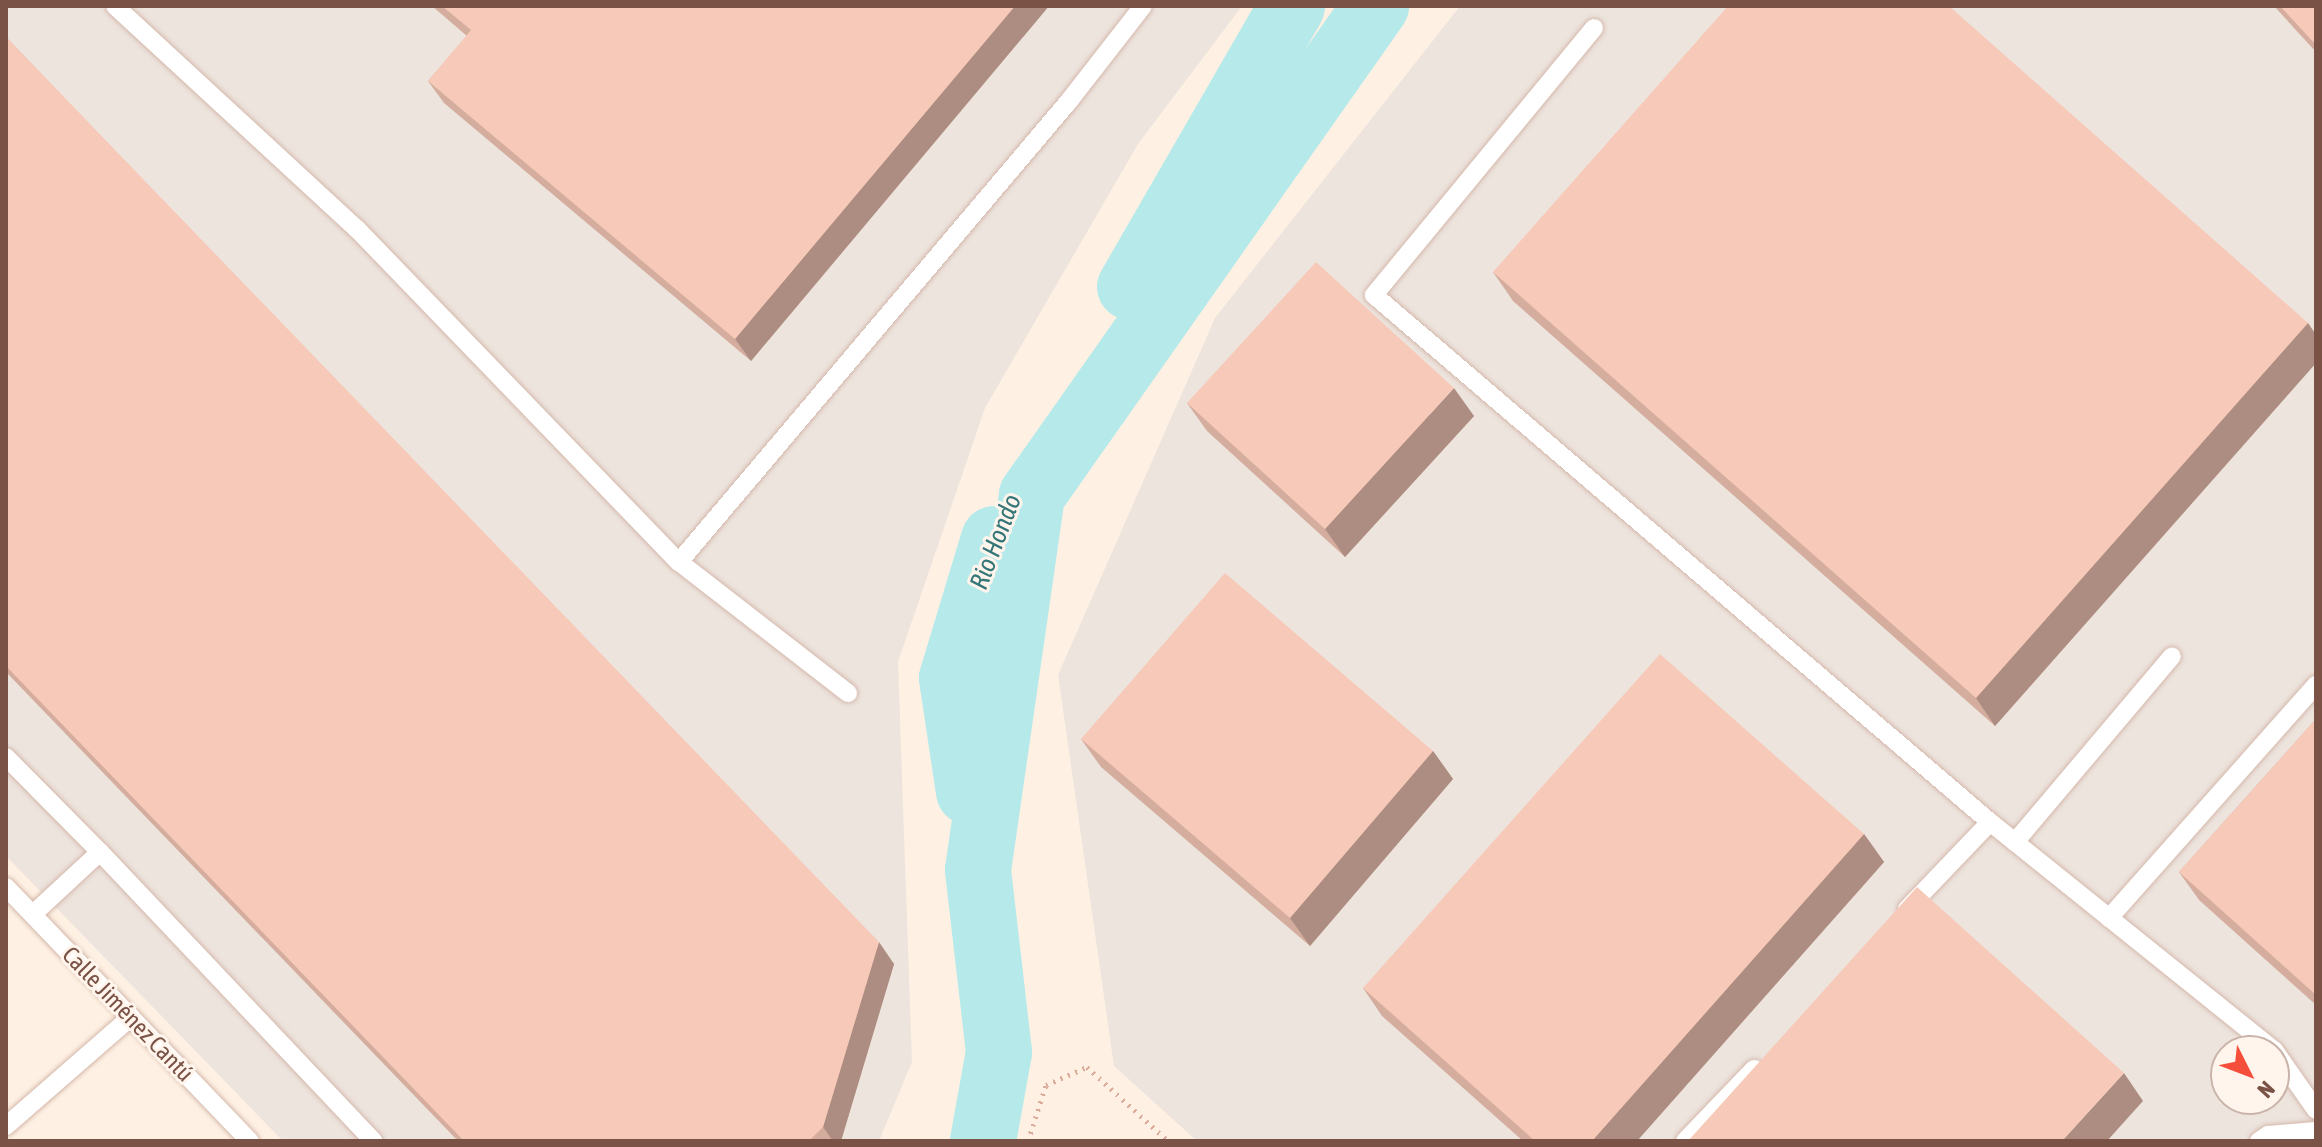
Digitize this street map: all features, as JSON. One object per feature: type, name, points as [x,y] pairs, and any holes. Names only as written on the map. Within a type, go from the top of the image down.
[{"type":"lane","points":[[115,6],[357,229],[679,562],[848,693]]},
{"type":"lane","points":[[679,562],[1069,101],[1143,6]]},
{"type":"lane","points":[[1594,28],[1374,295],[1990,822],[2274,1050],[2316,1110]]},
{"type":"lane","points":[[2015,842],[2172,656]]},
{"type":"lane","points":[[2109,918],[2316,685]]},
{"type":"lane","points":[[6,757],[373,1141]]},
{"type":"lane","points":[[1892,925],[1990,822]]},
{"type":"lane","points":[[33,914],[100,852]]},
{"type":"lane","name":"Calle Jiménez Cantú","points":[[6,887],[250,1141]]},
{"type":"lane","points":[[6,1126],[131,1017]]},
{"type":"lane","points":[[1685,1141],[1772,1050]]},
{"type":"lane","points":[[2259,1141],[2268,1135],[2316,1131]]},
{"type":"path","points":[[1028,1141],[1046,1085],[1087,1067],[1168,1141]]},
{"type":"shaded area","points":[[6,6],[1242,6],[1138,144],[985,408],[898,662],[912,1062],[879,1141],[283,1141],[6,856]]},
{"type":"shaded area","points":[[1460,6],[2316,6],[2316,1141],[1197,1141],[1114,1066],[1058,675],[1215,318]]},
{"type":"building","points":[[442,6],[1015,6],[735,339],[428,81],[471,30]]},
{"type":"building","points":[[1728,6],[1949,6],[2308,323],[1976,698],[1493,272]]},
{"type":"building","points":[[2280,6],[2316,6],[2316,45]]},
{"type":"building","points":[[6,37],[879,942],[823,1127],[809,1141],[464,1141],[6,666]]},
{"type":"building","points":[[1316,262],[1454,388],[1325,529],[1187,403]]},
{"type":"building","points":[[1225,573],[1433,751],[1290,918],[1081,739]]},
{"type":"building","points":[[1660,654],[1864,834],[1592,1141],[1535,1141],[1363,988]]},
{"type":"building","points":[[2316,719],[2316,995],[2179,872]]},
{"type":"building","points":[[1917,887],[2124,1073],[2062,1141],[1688,1141]]},
{"type":"waterway","name":"Rio Hondo","points":[[1130,287],[1292,6]]},
{"type":"waterway","points":[[983,1141],[999,1052],[978,870],[1032,495],[1376,6]]},
{"type":"waterway","name":"Rio Hondo","points":[[969,792],[952,678],[994,539]]}]
